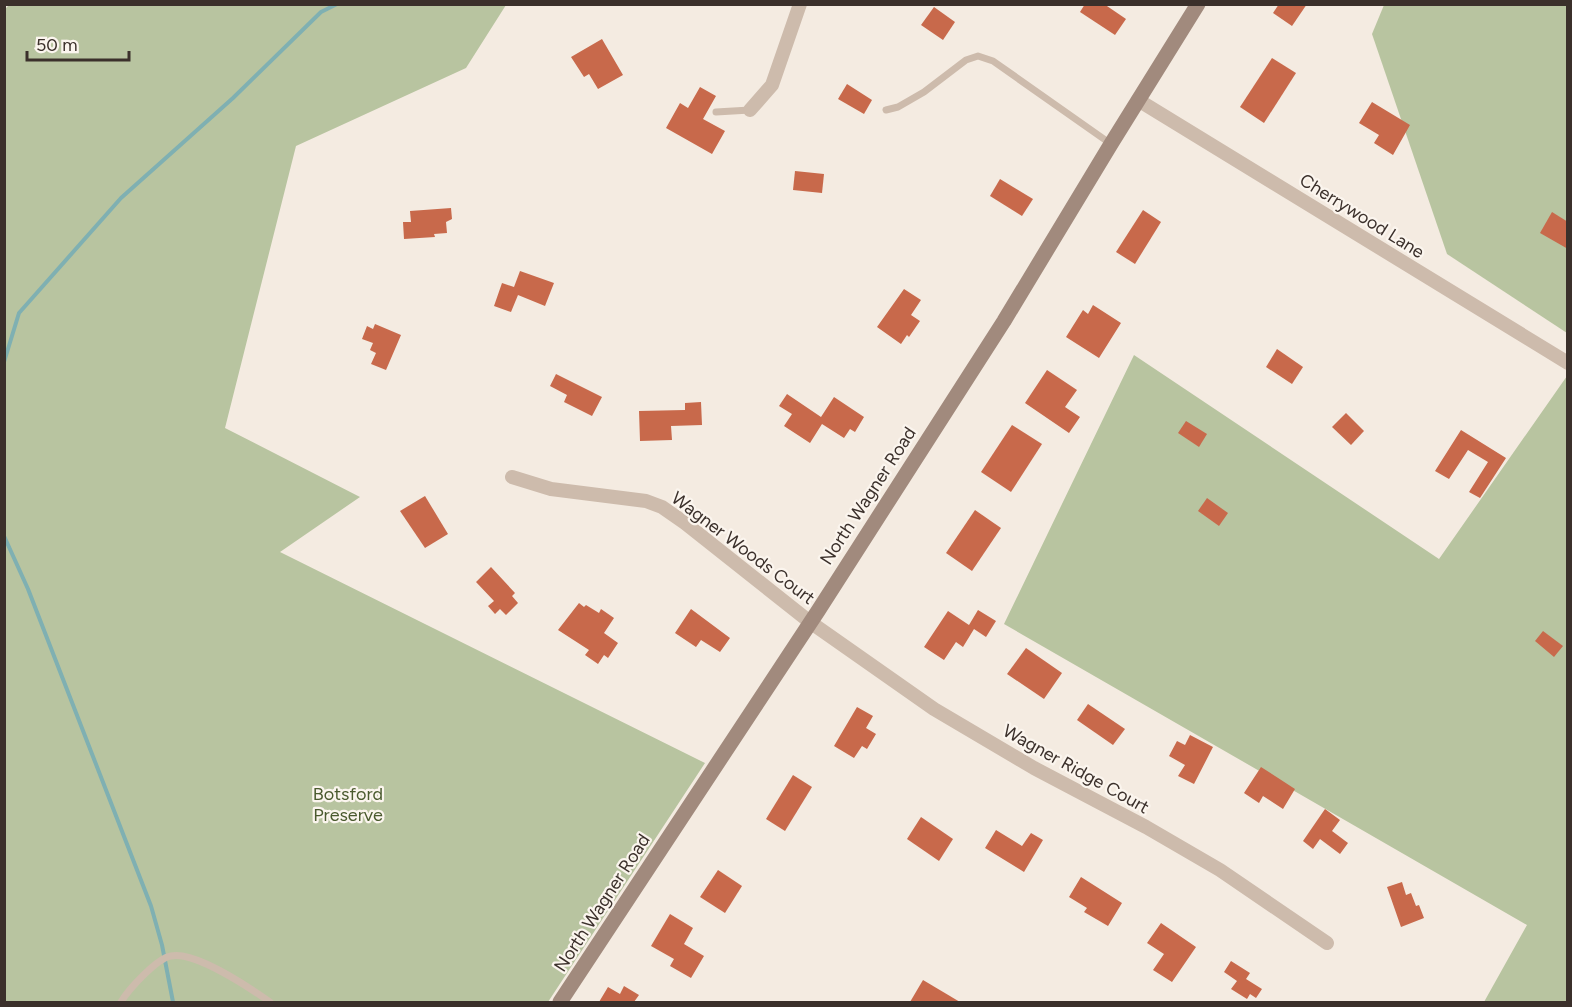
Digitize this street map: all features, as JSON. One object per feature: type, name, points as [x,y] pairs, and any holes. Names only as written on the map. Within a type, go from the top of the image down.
[{"type":"main road","name":"North Wagner Road","points":[[560,1002],[810,622],[1004,321],[1198,4]]},
{"type":"street","points":[[750,110],[771,85],[800,4]]},
{"type":"street","name":"Cherrywood Lane","points":[[1138,100],[1568,363]]},
{"type":"street","name":"Wagner Woods Court","points":[[512,477],[551,489],[646,501],[662,507],[692,528],[810,622]]},
{"type":"street","name":"Wagner Ridge Court","points":[[810,622],[934,709],[1034,768],[1146,827],[1220,870],[1327,942]]},
{"type":"lane","points":[[886,110],[898,107],[924,92],[966,60],[978,56],[993,60],[1111,144]]},
{"type":"lane","points":[[716,112],[750,110]]},
{"type":"lane","points":[[121,1002],[147,973],[169,956],[183,955],[245,985],[270,1002]]},
{"type":"green space","name":"Botsford Preserve","points":[[10,4],[506,5],[466,68],[296,146],[225,428],[360,497],[280,552],[705,763],[548,1002],[5,1002],[5,9]]},
{"type":"green space","points":[[1384,5],[1567,5],[1567,333],[1447,254],[1372,34]]},
{"type":"green space","points":[[1134,355],[1439,559],[1567,376],[1567,1002],[1484,1002],[1527,925],[1004,624]]},
{"type":"building","points":[[1085,4],[1104,4],[1126,19],[1115,35],[1080,12]]},
{"type":"building","points":[[1279,4],[1307,4],[1292,26],[1273,13]]},
{"type":"building","points":[[934,7],[955,22],[943,40],[921,25]]},
{"type":"building","points":[[602,39],[623,75],[598,89],[589,74],[584,77],[571,57]]},
{"type":"building","points":[[1272,58],[1296,73],[1264,123],[1240,107]]},
{"type":"building","points":[[847,84],[872,100],[864,114],[838,99]]},
{"type":"building","points":[[700,87],[716,96],[703,119],[725,131],[712,154],[666,128],[680,103],[688,108]]},
{"type":"building","points":[[1372,102],[1410,125],[1393,155],[1374,143],[1379,135],[1359,123]]},
{"type":"building","points":[[795,171],[824,174],[822,193],[793,190]]},
{"type":"building","points":[[1000,179],[1033,199],[1022,216],[990,196]]},
{"type":"building","points":[[451,208],[452,219],[446,222],[447,233],[434,234],[435,237],[404,239],[403,222],[411,222],[410,211]]},
{"type":"building","points":[[1143,210],[1161,222],[1135,264],[1116,252]]},
{"type":"building","points":[[1552,212],[1568,222],[1568,249],[1540,233]]},
{"type":"building","points":[[520,271],[554,283],[545,306],[518,295],[511,312],[494,306],[502,283],[514,287]]},
{"type":"building","points":[[904,289],[921,300],[911,315],[920,321],[901,344],[877,327]]},
{"type":"building","points":[[1093,305],[1121,323],[1099,358],[1066,337],[1083,310],[1088,314]]},
{"type":"building","points":[[375,324],[401,335],[386,370],[371,364],[376,353],[370,350],[373,343],[362,339],[367,326],[373,329]]},
{"type":"building","points":[[1277,349],[1303,367],[1292,384],[1266,367]]},
{"type":"building","points":[[1047,370],[1077,390],[1065,407],[1080,417],[1069,433],[1025,403]]},
{"type":"building","points":[[556,374],[602,397],[592,416],[564,402],[567,395],[550,386]]},
{"type":"building","points":[[787,394],[821,417],[834,397],[864,417],[855,432],[850,429],[844,438],[822,424],[810,443],[784,426],[792,414],[779,406]]},
{"type":"building","points":[[701,402],[702,425],[671,426],[672,440],[640,441],[639,411],[685,410],[685,403]]},
{"type":"building","points":[[1346,413],[1364,431],[1351,445],[1332,427]]},
{"type":"building","points":[[1186,421],[1207,434],[1199,447],[1178,433]]},
{"type":"building","points":[[1012,425],[1042,444],[1011,492],[981,472]]},
{"type":"building","points":[[1461,430],[1506,458],[1480,498],[1469,492],[1488,462],[1468,450],[1449,479],[1435,471]]},
{"type":"building","points":[[425,496],[448,534],[425,548],[400,511]]},
{"type":"building","points":[[1207,498],[1228,513],[1219,526],[1198,511]]},
{"type":"building","points":[[975,510],[1001,528],[972,571],[946,553]]},
{"type":"building","points":[[491,567],[515,593],[512,596],[518,603],[506,615],[500,609],[495,614],[488,606],[494,601],[476,582]]},
{"type":"building","points":[[579,603],[599,613],[601,609],[614,618],[604,633],[618,643],[608,658],[604,655],[598,664],[585,655],[589,650],[558,630]]},
{"type":"building","points":[[691,609],[730,638],[720,652],[701,640],[696,647],[675,633]]},
{"type":"building","points":[[978,610],[996,621],[986,637],[974,629],[963,647],[956,642],[944,660],[924,647],[948,611],[969,625]]},
{"type":"building","points":[[1543,631],[1563,646],[1554,657],[1535,641]]},
{"type":"building","points":[[1026,648],[1062,673],[1044,699],[1007,674]]},
{"type":"building","points":[[1088,704],[1125,729],[1113,745],[1077,720]]},
{"type":"building","points":[[857,707],[873,716],[866,728],[876,734],[867,749],[862,746],[854,758],[834,746]]},
{"type":"building","points":[[1190,735],[1213,747],[1194,784],[1178,776],[1185,765],[1169,756],[1177,741],[1185,745]]},
{"type":"building","points":[[1261,767],[1295,789],[1283,809],[1263,796],[1259,803],[1244,793]]},
{"type":"building","points":[[793,775],[812,787],[785,831],[766,819]]},
{"type":"building","points":[[1325,809],[1340,820],[1332,831],[1348,843],[1340,854],[1320,839],[1313,849],[1303,841]]},
{"type":"building","points":[[921,817],[953,839],[939,861],[907,839]]},
{"type":"building","points":[[996,830],[1022,846],[1031,833],[1043,840],[1024,872],[985,848]]},
{"type":"building","points":[[718,870],[742,886],[725,913],[700,897]]},
{"type":"building","points":[[1081,877],[1122,903],[1108,926],[1084,912],[1087,908],[1069,897]]},
{"type":"building","points":[[1402,882],[1406,895],[1411,893],[1424,918],[1401,927],[1387,887]]},
{"type":"building","points":[[670,914],[693,928],[684,944],[704,956],[691,978],[670,966],[674,959],[651,946]]},
{"type":"building","points":[[1161,923],[1196,947],[1172,982],[1153,970],[1164,954],[1147,943]]},
{"type":"building","points":[[1231,961],[1250,973],[1246,979],[1262,989],[1256,998],[1250,994],[1247,999],[1231,989],[1237,981],[1224,972]]},
{"type":"building","points":[[923,980],[960,1002],[910,1002]]},
{"type":"building","points":[[624,986],[639,995],[634,1002],[599,1002],[608,987],[620,994]]},
{"type":"waterway","points":[[4,362],[19,313],[121,198],[233,98],[321,12],[337,4]]},
{"type":"waterway","points":[[4,536],[28,589],[151,906],[162,945],[173,1002]]}]
